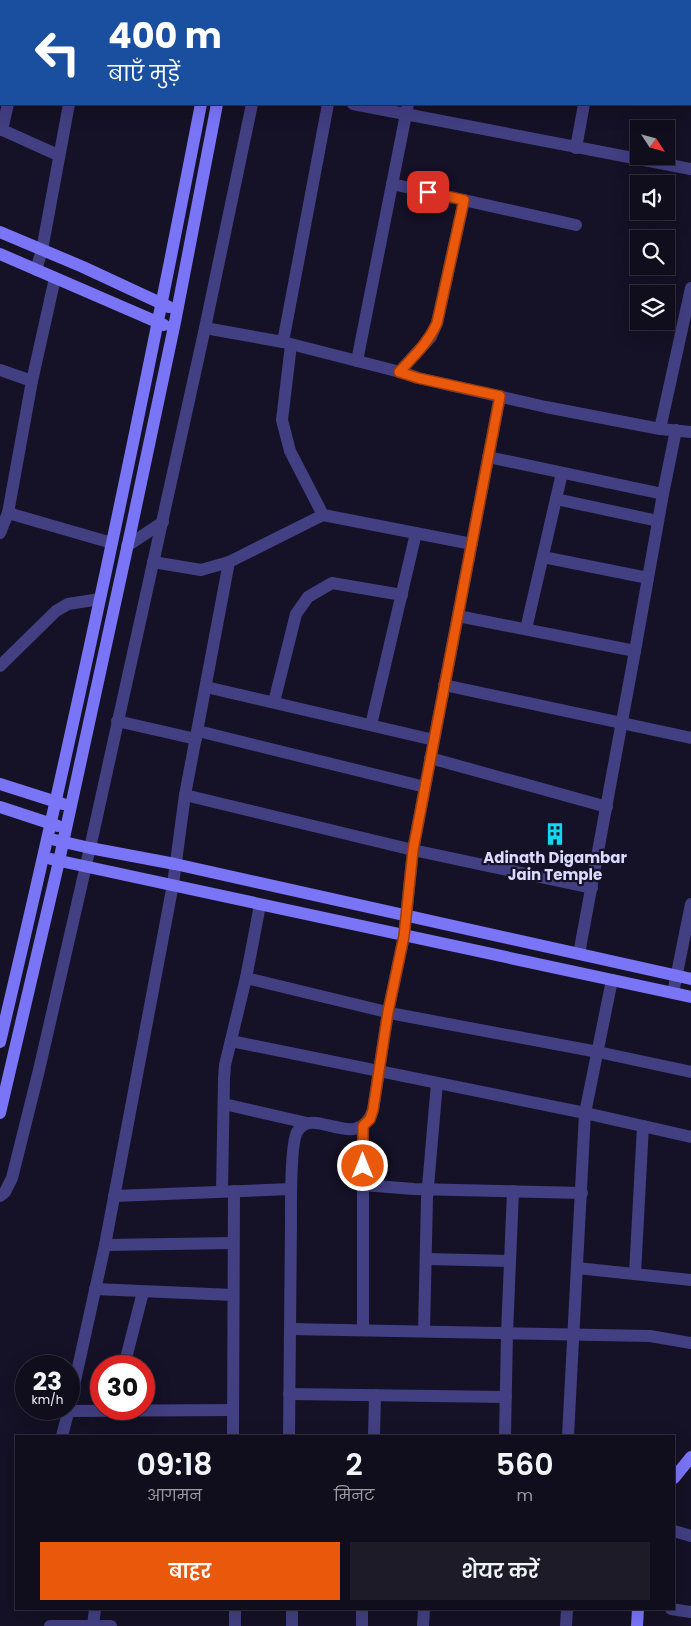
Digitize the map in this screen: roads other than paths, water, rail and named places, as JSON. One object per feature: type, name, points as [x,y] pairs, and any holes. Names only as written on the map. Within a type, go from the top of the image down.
[{"type":"street","points":[[8,105],[1,129],[58,155]]},
{"type":"street","points":[[36,270],[42,250],[58,155],[69,105]]},
{"type":"street","points":[[0,1042],[44,857],[100,599],[162,304],[201,105]]},
{"type":"street","points":[[0,1113],[59,861],[128,546],[174,329],[217,105]]},
{"type":"street","points":[[0,1196],[5,1192],[12,1178],[21,1146],[90,848],[163,522],[252,105]]},
{"type":"street","points":[[323,515],[292,456],[282,420],[287,344],[328,105]]},
{"type":"street","points":[[364,105],[407,109],[576,148],[691,169]]},
{"type":"street","points":[[576,148],[584,105]]},
{"type":"street","points":[[357,361],[407,109]]},
{"type":"street","points":[[392,184],[576,225]]},
{"type":"street","points":[[402,372],[431,337],[437,323],[464,200]]},
{"type":"street","points":[[0,232],[177,310]]},
{"type":"street","points":[[0,254],[174,329]]},
{"type":"street","points":[[0,533],[8,513],[32,381],[55,278]]},
{"type":"street","points":[[660,429],[691,288]]},
{"type":"street","points":[[205,328],[287,344],[402,372],[418,378],[546,407],[660,429],[691,432]]},
{"type":"street","points":[[0,370],[32,381]]},
{"type":"street","points":[[224,1104],[307,1123],[355,1130],[363,1126],[370,1119],[388,1012],[404,936],[413,850],[500,396]]},
{"type":"street","points":[[579,954],[676,430]]},
{"type":"street","points":[[488,457],[663,494]]},
{"type":"street","points":[[526,629],[562,473]]},
{"type":"street","points":[[556,498],[658,520]]},
{"type":"street","points":[[8,513],[112,543]]},
{"type":"street","points":[[154,556],[201,570],[229,562],[323,515],[472,544]]},
{"type":"street","points":[[128,546],[163,522]]},
{"type":"street","points":[[371,725],[416,534]]},
{"type":"street","points":[[543,557],[648,578]]},
{"type":"street","points":[[80,1356],[105,1245],[173,884],[185,795],[229,562]]},
{"type":"street","points":[[274,702],[296,614],[308,597],[332,583],[402,595]]},
{"type":"street","points":[[0,666],[56,611],[68,604],[100,599]]},
{"type":"street","points":[[458,616],[635,651]]},
{"type":"street","points":[[444,685],[691,738]]},
{"type":"street","points":[[206,687],[434,740]]},
{"type":"street","points":[[118,721],[197,735],[425,787]]},
{"type":"street","points":[[430,758],[607,807]]},
{"type":"street","points":[[0,784],[70,807]]},
{"type":"street","points":[[185,795],[413,850],[592,888]]},
{"type":"street","points":[[0,807],[65,827]]},
{"type":"street","points":[[48,838],[175,864],[691,978]]},
{"type":"street","points":[[44,857],[691,997]]},
{"type":"street","points":[[674,993],[691,904]]},
{"type":"street","points":[[233,1435],[233,1243],[228,1191],[224,1079],[260,905]]},
{"type":"street","points":[[246,978],[388,1012],[598,1052],[691,1072]]},
{"type":"street","points":[[568,1435],[585,1113],[612,980]]},
{"type":"street","points":[[231,1041],[585,1113],[691,1137]]},
{"type":"street","points":[[424,1332],[427,1189],[438,1083]]},
{"type":"street","points":[[289,1435],[291,1189],[294,1136],[299,1128],[307,1123]]},
{"type":"street","points":[[363,1126],[363,1330]]},
{"type":"street","points":[[635,1274],[643,1126]]},
{"type":"street","points":[[363,1185],[427,1189],[582,1193]]},
{"type":"street","points":[[114,1196],[291,1189]]},
{"type":"street","points":[[505,1435],[513,1191]]},
{"type":"street","points":[[105,1245],[233,1243]]},
{"type":"street","points":[[426,1259],[510,1261]]},
{"type":"street","points":[[577,1268],[691,1280]]},
{"type":"street","points":[[95,1289],[233,1295]]},
{"type":"street","points":[[127,1355],[143,1292]]},
{"type":"street","points":[[290,1329],[650,1336],[691,1343]]},
{"type":"street","points":[[289,1394],[506,1397]]},
{"type":"street","points":[[374,1435],[375,1396]]},
{"type":"street","points":[[155,1410],[233,1410]]},
{"type":"street","points":[[62,1435],[66,1420]]},
{"type":"street","points":[[675,1477],[691,1457]]},
{"type":"street","points":[[675,1531],[691,1536]]},
{"type":"street","points":[[93,1626],[95,1610]]},
{"type":"street","points":[[235,1610],[235,1626]]},
{"type":"street","points":[[292,1610],[292,1626]]},
{"type":"street","points":[[362,1610],[362,1626]]},
{"type":"street","points":[[423,1626],[424,1610]]},
{"type":"street","points":[[566,1626],[567,1610]]},
{"type":"street","points":[[637,1626],[638,1610]]},
{"type":"street","points":[[675,1610],[691,1612]]},
{"type":"street","points":[[50,1626],[111,1626]]},
{"type":"place","name":"Adinath Digambar Jain Temple","points":[[555,834]]}]
